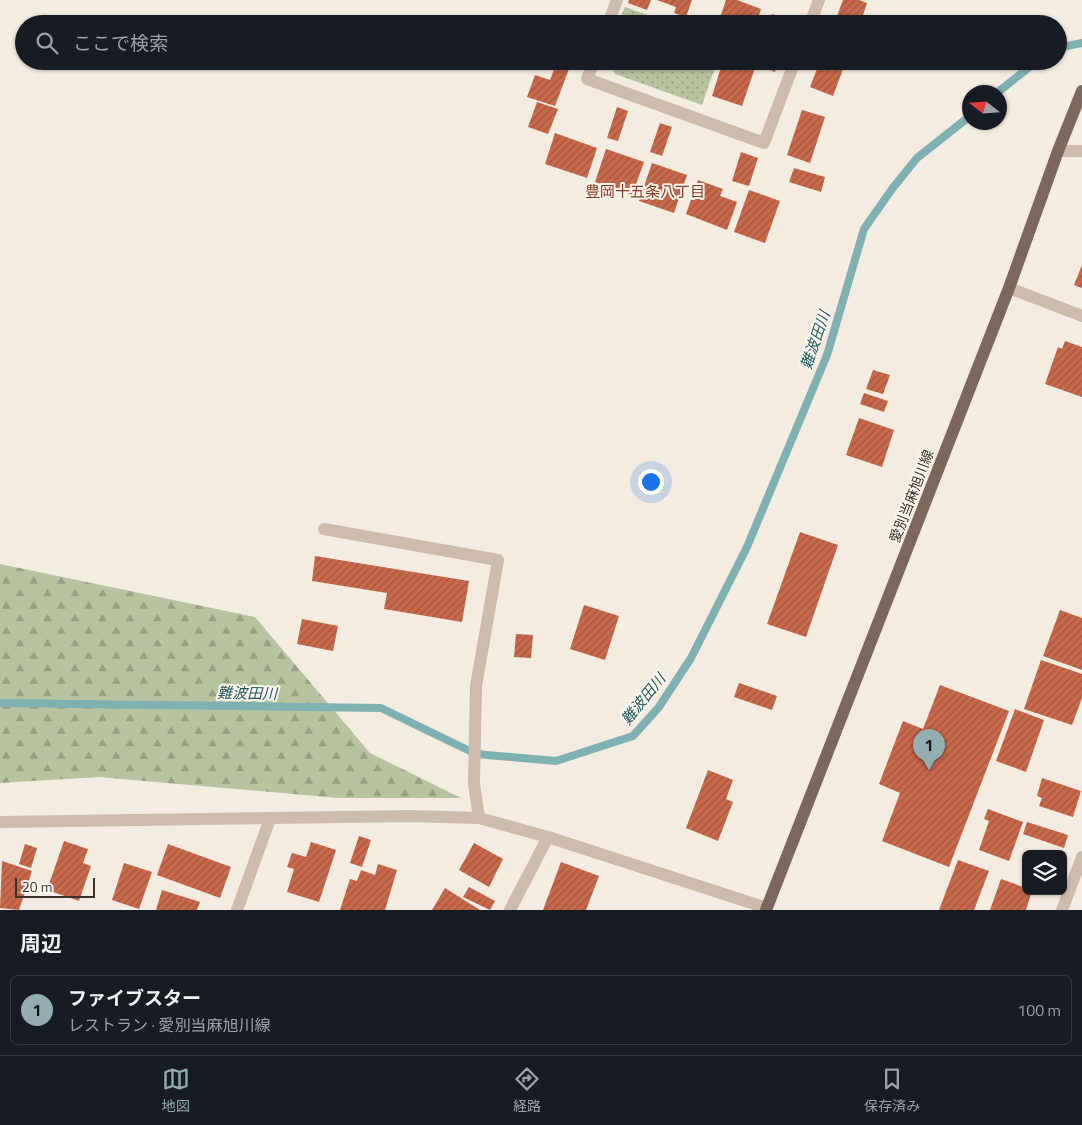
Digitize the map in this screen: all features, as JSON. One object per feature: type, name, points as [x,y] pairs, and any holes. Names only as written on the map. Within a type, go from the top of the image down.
[{"type":"main road","name":"愛別当麻旭川線","points":[[766,909],[1009,288],[1058,151],[1080,97]]},
{"type":"street","points":[[611,15],[617,0]]},
{"type":"street","points":[[813,15],[819,0]]},
{"type":"street","points":[[590,70],[587,79],[764,143],[792,70]]},
{"type":"street","points":[[1058,151],[1082,151]]},
{"type":"street","points":[[1009,288],[1082,316]]},
{"type":"street","points":[[324,529],[498,560],[476,686],[474,784],[479,818]]},
{"type":"street","points":[[0,822],[412,816],[479,818],[548,837],[766,909]]},
{"type":"street","points":[[237,910],[270,818]]},
{"type":"street","points":[[510,910],[548,837]]},
{"type":"street","points":[[1062,910],[1082,857]]},
{"type":"green space","points":[[625,7],[648,15],[622,15]]},
{"type":"green space","points":[[613,70],[714,70],[702,105],[615,74]]},
{"type":"green space","points":[[0,564],[255,617],[370,753],[461,798],[338,798],[99,777],[0,783]]},
{"type":"building","points":[[629,0],[651,0],[647,10],[628,3]]},
{"type":"building","points":[[657,0],[692,0],[687,15],[674,13],[676,7]]},
{"type":"building","points":[[726,0],[737,0],[761,9],[759,15],[721,15]]},
{"type":"building","points":[[843,0],[859,0],[867,3],[863,15],[837,15]]},
{"type":"building","points":[[554,70],[569,70],[555,106],[527,97],[535,75],[550,80]]},
{"type":"building","points":[[720,70],[754,70],[742,106],[712,96]]},
{"type":"building","points":[[817,70],[843,70],[833,96],[810,87]]},
{"type":"building","points":[[537,102],[558,109],[548,134],[528,127]]},
{"type":"building","points":[[617,107],[628,111],[618,141],[607,138]]},
{"type":"building","points":[[802,110],[825,117],[810,163],[787,155]]},
{"type":"building","points":[[660,123],[672,127],[662,156],[650,152]]},
{"type":"building","points":[[555,133],[597,148],[587,178],[545,164]]},
{"type":"building","points":[[606,149],[644,162],[632,195],[595,182]]},
{"type":"building","points":[[741,152],[758,158],[749,186],[732,181]]},
{"type":"building","points":[[652,163],[687,175],[674,213],[639,201]]},
{"type":"building","points":[[794,168],[825,177],[821,192],[789,182]]},
{"type":"building","points":[[698,180],[723,189],[720,196],[737,202],[727,230],[686,214]]},
{"type":"building","points":[[749,190],[780,201],[765,243],[734,232]]},
{"type":"building","points":[[1082,265],[1082,288],[1074,285]]},
{"type":"building","points":[[1065,341],[1082,347],[1082,397],[1045,384],[1058,347],[1062,349]]},
{"type":"building","points":[[873,370],[890,375],[883,394],[866,389]]},
{"type":"building","points":[[864,393],[888,401],[884,412],[860,404]]},
{"type":"building","points":[[859,418],[894,430],[882,467],[846,455]]},
{"type":"building","points":[[800,532],[838,545],[806,637],[767,624]]},
{"type":"building","points":[[315,556],[469,581],[462,622],[384,609],[387,593],[312,581]]},
{"type":"building","points":[[584,605],[619,616],[605,660],[570,649]]},
{"type":"building","points":[[1060,610],[1082,618],[1082,670],[1043,656]]},
{"type":"building","points":[[302,619],[338,626],[333,651],[297,644]]},
{"type":"building","points":[[516,634],[533,635],[531,658],[514,657]]},
{"type":"building","points":[[1041,660],[1082,674],[1082,698],[1072,725],[1024,709]]},
{"type":"building","points":[[739,683],[777,696],[772,710],[734,697]]},
{"type":"building","points":[[940,685],[1009,711],[949,867],[882,841],[900,793],[879,784],[903,721],[923,729]]},
{"type":"building","points":[[1015,709],[1044,720],[1026,772],[996,761]]},
{"type":"building","points":[[708,770],[733,780],[726,799],[733,802],[718,841],[686,828]]},
{"type":"building","points":[[1042,778],[1081,791],[1073,817],[1039,806],[1042,798],[1037,796]]},
{"type":"building","points":[[988,809],[1023,822],[1009,861],[979,850],[989,821],[984,819]]},
{"type":"building","points":[[1027,822],[1068,835],[1064,848],[1023,834]]},
{"type":"building","points":[[359,836],[371,840],[362,867],[350,863]]},
{"type":"building","points":[[64,841],[88,849],[83,863],[91,866],[79,901],[47,890]]},
{"type":"building","points":[[311,842],[336,850],[319,902],[287,892],[294,869],[287,867],[292,853],[306,857]]},
{"type":"building","points":[[474,843],[503,859],[489,887],[459,870]]},
{"type":"building","points":[[25,844],[37,848],[31,868],[19,864]]},
{"type":"building","points":[[168,844],[231,867],[220,898],[157,875]]},
{"type":"building","points":[[958,860],[989,871],[974,910],[939,910]]},
{"type":"building","points":[[2,861],[32,871],[19,910],[0,908]]},
{"type":"building","points":[[561,862],[599,876],[586,910],[543,910]]},
{"type":"building","points":[[124,863],[152,872],[139,909],[112,900]]},
{"type":"building","points":[[378,864],[397,870],[385,910],[340,910],[350,879],[357,881],[361,870],[375,875]]},
{"type":"building","points":[[1001,879],[1022,887],[1022,895],[1031,895],[1026,910],[990,910]]},
{"type":"building","points":[[469,887],[495,901],[490,910],[463,897]]},
{"type":"building","points":[[445,888],[480,910],[432,910]]},
{"type":"building","points":[[162,890],[200,902],[197,910],[156,910]]},
{"type":"waterway","name":"難波田川","points":[[1067,46],[1082,43]]},
{"type":"waterway","name":"難波田川","points":[[1007,85],[1026,70]]},
{"type":"waterway","name":"難波田川","points":[[0,703],[381,708],[476,754],[556,761],[633,736],[659,707],[691,658],[747,547],[827,355],[864,229],[917,158],[962,122]]},
{"type":"place","name":"ファイブスター","points":[[929,770]]},
{"type":"district","name":"豊岡十五条八丁目","points":[[645,191]]}]
